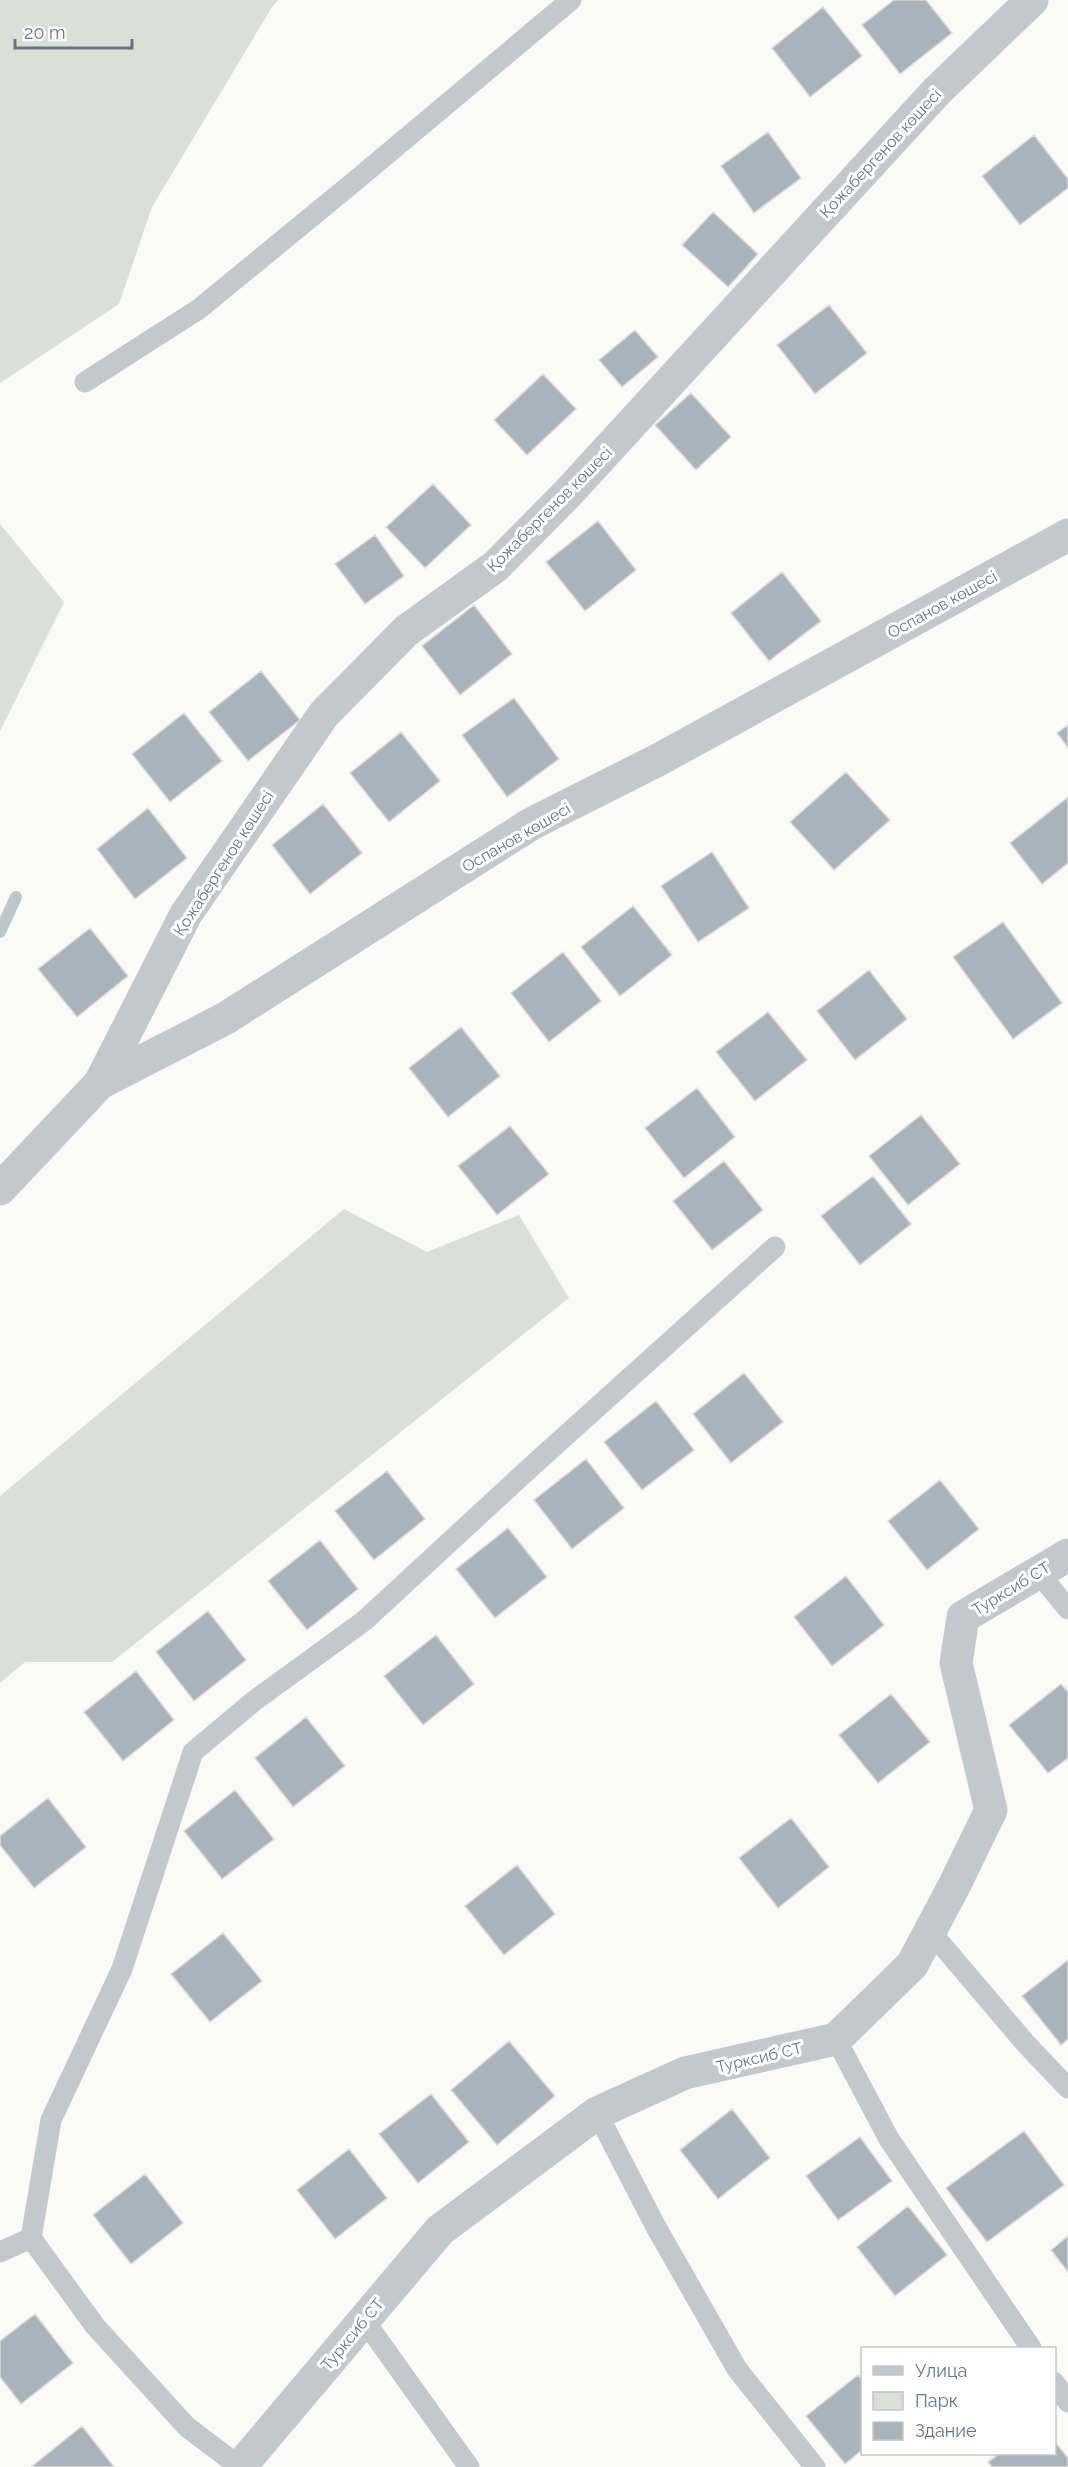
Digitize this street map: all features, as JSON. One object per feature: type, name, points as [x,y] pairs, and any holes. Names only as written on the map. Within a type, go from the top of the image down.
[{"type":"street","name":"Қожабергенов көшесі","points":[[100,1083],[186,914],[324,714],[406,630],[496,566],[576,484],[937,91],[1032,0]]},
{"type":"street","name":"Оспанов көшесі","points":[[0,1190],[100,1083],[226,1018],[531,824],[658,760],[1068,535]]},
{"type":"street","name":"Турксиб СТ","points":[[240,2467],[440,2230],[597,2113],[685,2073],[836,2039],[912,1965],[991,1810],[956,1663],[963,1617],[1037,1571],[1068,1555]]},
{"type":"lane","points":[[85,382],[199,309],[572,0]]},
{"type":"lane","points":[[240,2467],[187,2427],[103,2335],[31,2238],[51,2120],[122,1969],[193,1752],[254,1701],[364,1621],[775,1246]]},
{"type":"lane","points":[[1037,1571],[1068,1609]]},
{"type":"lane","points":[[930,1931],[1027,2045],[1068,2088]]},
{"type":"lane","points":[[836,2039],[889,2139],[1030,2347]]},
{"type":"lane","points":[[597,2113],[656,2227],[737,2369],[815,2467]]},
{"type":"lane","points":[[0,2252],[31,2238]]},
{"type":"lane","points":[[364,2320],[469,2467]]},
{"type":"lane","points":[[1056,2385],[1068,2402]]},
{"type":"green space","points":[[0,0],[278,0],[152,207],[119,304],[0,383]]},
{"type":"green space","points":[[0,524],[64,602],[0,731]]},
{"type":"green space","points":[[344,1209],[427,1252],[519,1215],[569,1298],[112,1662],[25,1662],[0,1683],[0,1496]]},
{"type":"building","points":[[894,0],[926,0],[952,33],[900,74],[862,25]]},
{"type":"building","points":[[823,7],[862,56],[810,97],[772,48]]},
{"type":"building","points":[[768,132],[801,178],[754,213],[721,166]]},
{"type":"building","points":[[1034,135],[1068,179],[1068,188],[1020,225],[982,176]]},
{"type":"building","points":[[713,212],[758,254],[728,287],[682,245]]},
{"type":"building","points":[[829,305],[867,353],[815,394],[777,345]]},
{"type":"building","points":[[635,330],[658,357],[622,387],[599,360]]},
{"type":"building","points":[[543,374],[576,409],[527,455],[494,420]]},
{"type":"building","points":[[691,393],[731,437],[696,470],[655,425]]},
{"type":"building","points":[[433,484],[471,525],[425,568],[386,527]]},
{"type":"building","points":[[598,521],[636,570],[585,611],[546,562]]},
{"type":"building","points":[[375,535],[404,576],[365,604],[335,564]]},
{"type":"building","points":[[782,572],[821,621],[769,661],[731,613]]},
{"type":"building","points":[[474,605],[512,654],[460,695],[422,646]]},
{"type":"building","points":[[261,671],[300,720],[248,761],[209,712]]},
{"type":"building","points":[[514,698],[559,759],[507,797],[462,735]]},
{"type":"building","points":[[184,713],[222,761],[170,802],[132,754]]},
{"type":"building","points":[[1068,725],[1068,748],[1057,733]]},
{"type":"building","points":[[401,732],[440,781],[389,822],[350,773]]},
{"type":"building","points":[[846,772],[890,820],[834,870],[790,822]]},
{"type":"building","points":[[1068,797],[1068,863],[1042,884],[1010,843]]},
{"type":"building","points":[[323,804],[362,853],[310,894],[272,845]]},
{"type":"building","points":[[148,808],[187,858],[135,899],[97,849]]},
{"type":"building","points":[[712,852],[749,908],[698,942],[661,886]]},
{"type":"building","points":[[633,906],[672,955],[620,996],[581,947]]},
{"type":"building","points":[[1003,922],[1062,1003],[1013,1039],[953,957]]},
{"type":"building","points":[[90,928],[128,976],[77,1017],[38,969]]},
{"type":"building","points":[[563,952],[601,1001],[549,1042],[511,993]]},
{"type":"building","points":[[869,970],[907,1019],[855,1060],[817,1011]]},
{"type":"building","points":[[768,1012],[807,1060],[755,1101],[716,1052]]},
{"type":"building","points":[[461,1027],[500,1076],[448,1117],[409,1068]]},
{"type":"building","points":[[697,1088],[735,1137],[684,1178],[645,1128]]},
{"type":"building","points":[[921,1115],[960,1164],[908,1205],[869,1156]]},
{"type":"building","points":[[510,1126],[549,1174],[497,1215],[458,1166]]},
{"type":"building","points":[[724,1161],[763,1210],[712,1250],[673,1201]]},
{"type":"building","points":[[873,1176],[911,1224],[860,1265],[821,1216]]},
{"type":"building","points":[[744,1373],[783,1422],[731,1463],[693,1414]]},
{"type":"building","points":[[656,1401],[694,1450],[642,1490],[604,1442]]},
{"type":"building","points":[[586,1459],[624,1508],[572,1549],[534,1500]]},
{"type":"building","points":[[387,1471],[425,1519],[374,1560],[335,1511]]},
{"type":"building","points":[[940,1480],[979,1529],[927,1570],[888,1521]]},
{"type":"building","points":[[508,1528],[547,1577],[495,1618],[456,1569]]},
{"type":"building","points":[[320,1540],[358,1589],[307,1630],[268,1581]]},
{"type":"building","points":[[846,1576],[884,1625],[832,1666],[794,1617]]},
{"type":"building","points":[[208,1611],[246,1660],[194,1701],[156,1652]]},
{"type":"building","points":[[436,1635],[474,1684],[423,1725],[384,1676]]},
{"type":"building","points":[[136,1671],[174,1720],[123,1761],[84,1712]]},
{"type":"building","points":[[1061,1684],[1068,1692],[1068,1758],[1048,1773],[1009,1725]]},
{"type":"building","points":[[891,1694],[930,1742],[878,1783],[839,1735]]},
{"type":"building","points":[[306,1717],[345,1766],[293,1807],[255,1758]]},
{"type":"building","points":[[235,1790],[274,1839],[222,1879],[184,1831]]},
{"type":"building","points":[[48,1798],[86,1847],[34,1888],[0,1845],[0,1836]]},
{"type":"building","points":[[791,1818],[829,1867],[778,1908],[739,1858]]},
{"type":"building","points":[[517,1865],[555,1914],[504,1955],[465,1906]]},
{"type":"building","points":[[223,1933],[262,1981],[210,2022],[171,1974]]},
{"type":"building","points":[[1068,1960],[1068,2039],[1061,2045],[1022,1996]]},
{"type":"building","points":[[509,2041],[555,2096],[497,2145],[451,2090]]},
{"type":"building","points":[[431,2094],[469,2142],[418,2183],[379,2134]]},
{"type":"building","points":[[732,2109],[770,2158],[718,2199],[680,2150]]},
{"type":"building","points":[[1024,2131],[1064,2185],[987,2242],[946,2188]]},
{"type":"building","points":[[860,2137],[892,2181],[838,2220],[806,2176]]},
{"type":"building","points":[[349,2149],[387,2198],[335,2239],[297,2190]]},
{"type":"building","points":[[145,2174],[183,2223],[131,2264],[93,2215]]},
{"type":"building","points":[[908,2206],[947,2255],[895,2296],[857,2247]]},
{"type":"building","points":[[1068,2236],[1068,2272],[1051,2250]]},
{"type":"building","points":[[35,2314],[73,2363],[21,2404],[0,2377],[0,2341]]},
{"type":"building","points":[[858,2375],[861,2379],[861,2451],[845,2464],[806,2416]]},
{"type":"building","points":[[82,2426],[114,2467],[31,2467]]},
{"type":"building","points":[[1056,2443],[1068,2458],[1068,2467],[992,2467],[988,2462],[998,2455],[1056,2455]]},
{"type":"waterway","points":[[0,932],[16,897]]}]
